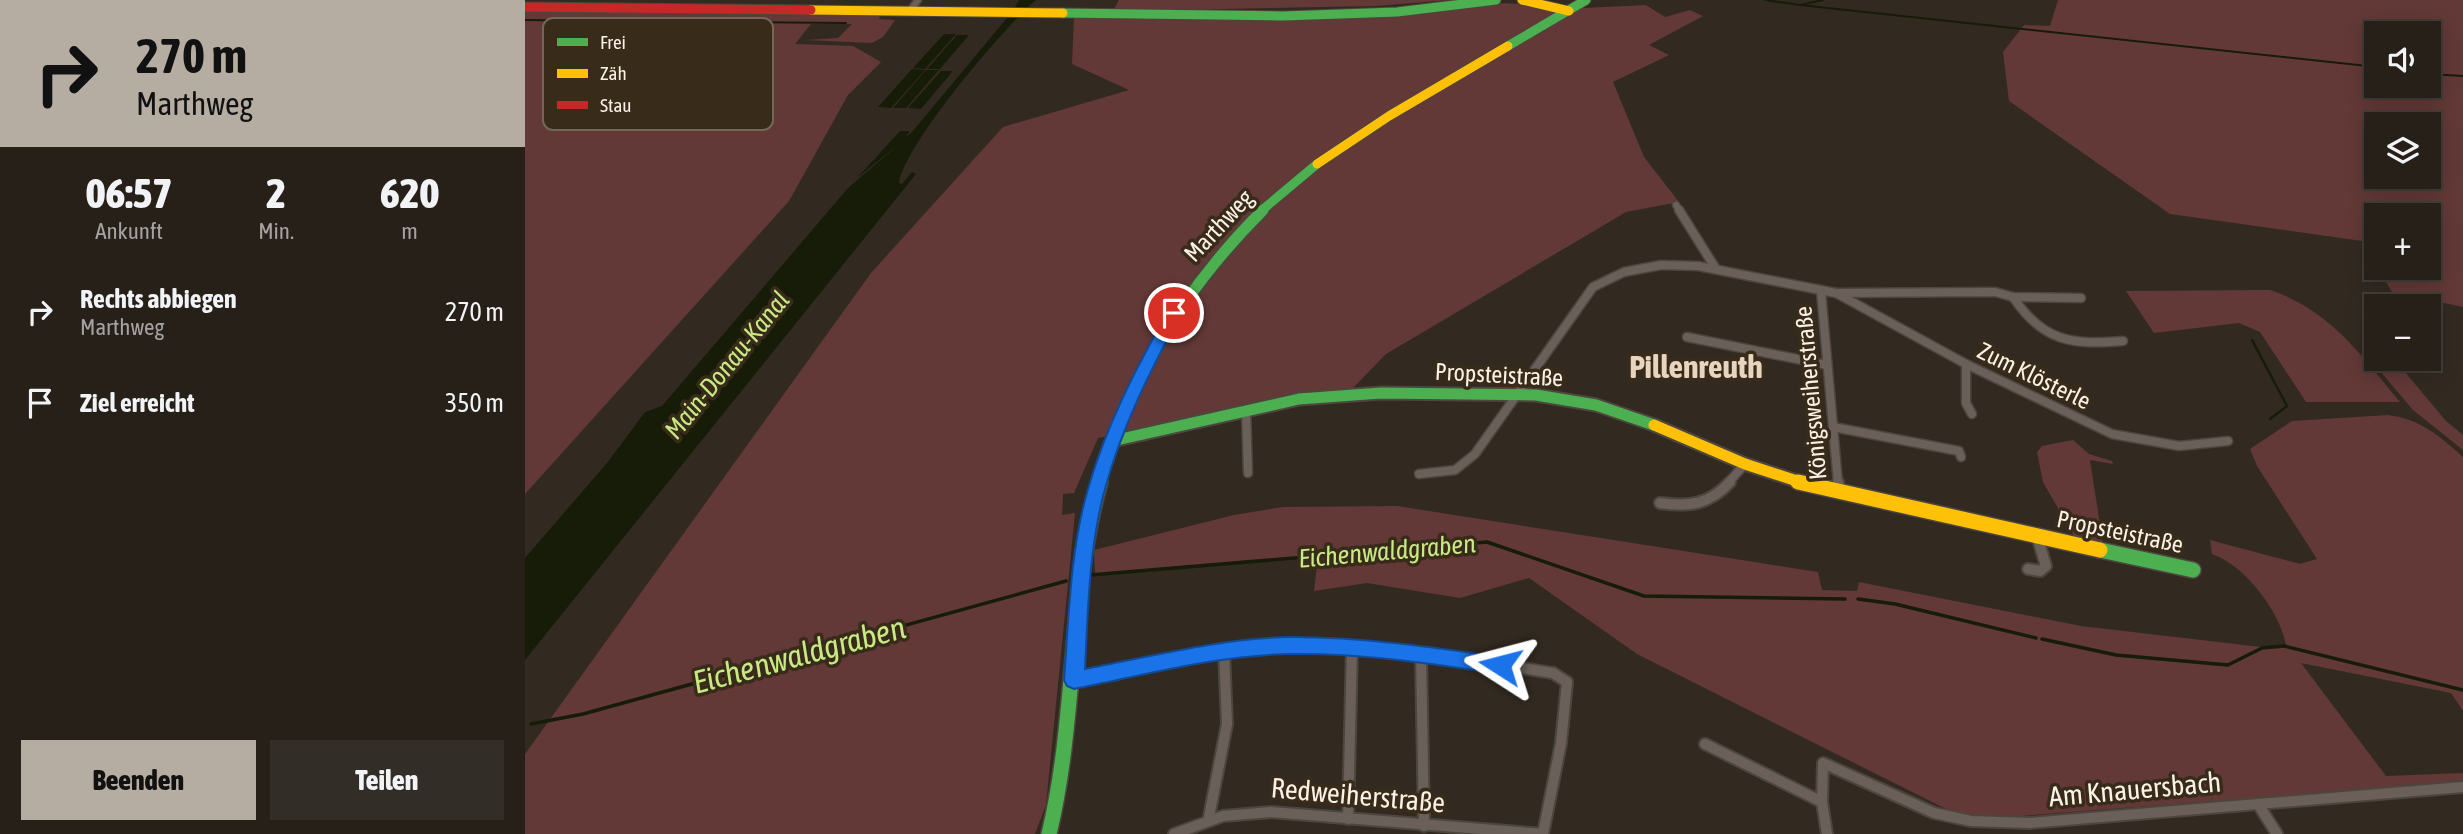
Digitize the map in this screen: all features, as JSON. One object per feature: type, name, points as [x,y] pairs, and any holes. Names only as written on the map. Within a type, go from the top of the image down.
[{"type":"main road","points":[[525,7],[1342,15],[1496,0]]},
{"type":"main road","points":[[1522,0],[1569,11]]},
{"type":"main road","name":"Marthweg","points":[[1049,834],[1067,769],[1086,542],[1096,490],[1130,393],[1163,330],[1218,254],[1256,215],[1300,177],[1586,0]]},
{"type":"main road","name":"Propsteistraße","points":[[1112,441],[1174,432],[1246,410],[1346,393],[1548,395],[1625,412],[1745,464],[1839,492],[2193,569]]},
{"type":"street","points":[[909,12],[918,1]]},
{"type":"street","points":[[1676,205],[1716,270]]},
{"type":"street","name":"Zum Klösterle","points":[[1419,474],[1446,472],[1468,462],[1482,447],[1516,394],[1593,288],[1612,276],[1652,266],[1688,265],[1836,293],[1981,292],[2013,297],[2081,298]]},
{"type":"street","name":"Königsweiherstraße","points":[[1821,291],[1839,492]]},
{"type":"street","name":"Zum Klösterle","points":[[1836,293],[1966,364],[2112,434],[2179,446],[2228,441]]},
{"type":"street","name":"Zum Klösterle","points":[[2013,297],[2024,317],[2041,331],[2075,344],[2123,341]]},
{"type":"street","points":[[1687,337],[1827,365]]},
{"type":"street","points":[[1966,364],[1966,403],[1972,414]]},
{"type":"street","points":[[1246,410],[1245,450],[1248,473]]},
{"type":"street","points":[[1833,427],[1959,451],[1961,457]]},
{"type":"street","points":[[1660,503],[1679,506],[1710,501],[1745,464]]},
{"type":"street","name":"Propsteistraße","points":[[2028,569],[2040,571],[2046,566],[2037,536]]},
{"type":"street","points":[[1074,680],[1224,651],[1291,646],[1352,647],[1421,653],[1553,673],[1567,682],[1561,743],[1543,834]]},
{"type":"street","points":[[1348,819],[1352,647]]},
{"type":"street","points":[[1209,817],[1227,724],[1224,651]]},
{"type":"street","points":[[1421,653],[1425,826]]},
{"type":"street","points":[[1705,744],[1822,802],[1827,834]]},
{"type":"street","name":"Am Knauersbach","points":[[1822,802],[1823,763],[1934,813],[2032,829],[2258,804],[2463,787]]},
{"type":"street","points":[[2258,804],[2277,834]]},
{"type":"street","name":"Redweiherstraße","points":[[1174,834],[1209,817],[1245,811],[1281,811],[1425,826],[1543,834]]},
{"type":"shaded area","points":[[1119,0],[1451,0],[1376,6],[1121,11],[1114,9]]},
{"type":"shaded area","points":[[2058,0],[2463,0],[2463,307],[2441,302],[2441,294],[2392,292],[2385,280],[2441,280],[2441,203],[2364,203],[2364,245],[2362,241],[2170,214],[2009,101],[2003,52],[2024,25],[2050,26]]},
{"type":"shaded area","points":[[1497,3],[1521,4],[1542,10],[1646,5],[1665,17],[1690,10],[1703,16],[1649,45],[1669,55],[1613,82],[1644,157],[1679,202],[1626,212],[1386,354],[1353,388],[1098,438],[1074,493],[1063,494],[1062,515],[1075,513],[1046,805],[1035,834],[525,834],[525,754],[871,273],[1003,127],[1129,90],[1072,64],[1074,17],[1210,19]]},
{"type":"shaded area","points":[[525,12],[881,14],[879,19],[895,20],[883,37],[872,43],[805,40],[838,38],[852,24],[811,24],[795,44],[853,46],[881,62],[848,95],[789,201],[525,494]]},
{"type":"shaded area","points":[[2270,290],[2310,309],[2327,322],[2364,359],[2364,371],[2374,371],[2400,402],[2306,402],[2260,332],[2239,323],[2154,333],[2126,291]]},
{"type":"shaded area","points":[[2380,371],[2404,371],[2446,421],[2463,435],[2463,450],[2413,410]]},
{"type":"shaded area","points":[[2388,415],[2410,420],[2429,430],[2463,457],[2463,711],[2451,693],[2301,663],[2386,776],[2463,773],[2463,782],[1968,820],[1637,654],[1529,578],[1460,598],[1367,583],[1314,591],[1318,557],[1095,575],[1094,550],[1234,515],[1283,507],[1397,506],[1818,572],[1822,590],[1857,591],[1859,582],[2081,626],[2261,647],[2286,645],[2277,618],[2259,591],[2237,568],[2212,554],[2210,540],[2300,564],[2317,559],[2257,466],[2250,449],[2292,421]]},
{"type":"shaded area","points":[[2073,440],[2089,454],[2112,461],[2113,464],[2090,460],[2103,544],[2075,538],[2043,482],[2037,452],[2042,446]]},
{"type":"water","name":"Main-Donau-Kanal","points":[[1019,0],[1036,0],[980,59],[937,115],[905,165],[899,183],[902,184],[912,172],[916,174],[525,660],[525,558],[607,463],[645,412],[662,406],[848,188],[904,140],[857,178],[900,131],[910,131],[905,138],[912,132],[1012,12]]},
{"type":"water","points":[[944,34],[956,34],[925,69],[913,68]]},
{"type":"water","points":[[957,35],[969,35],[940,69],[927,69]]},
{"type":"water","points":[[912,69],[925,70],[891,108],[878,107]]},
{"type":"water","points":[[926,70],[939,70],[906,108],[893,108]]},
{"type":"water","points":[[941,71],[953,71],[921,109],[908,108]]},
{"type":"waterway","points":[[1765,0],[1800,5]]},
{"type":"waterway","points":[[1800,5],[1823,0]]},
{"type":"waterway","points":[[1800,5],[2364,66]]},
{"type":"waterway","points":[[525,20],[543,20]]},
{"type":"waterway","points":[[773,22],[846,23]]},
{"type":"waterway","points":[[2441,75],[2463,76]]},
{"type":"waterway","points":[[2252,340],[2287,406],[2270,419]]},
{"type":"waterway","name":"Eichenwaldgraben","points":[[1090,575],[1487,542],[1644,596],[1845,599]]},
{"type":"waterway","name":"Eichenwaldgraben","points":[[531,724],[583,714],[1066,581]]},
{"type":"waterway","name":"Eichenwaldgraben","points":[[1858,599],[1895,604],[2036,638]]},
{"type":"waterway","name":"Eichenwaldgraben","points":[[2042,639],[2116,655],[2228,665],[2262,648],[2284,646],[2463,690]]},
{"type":"traffic: fast","points":[[1063,13],[1283,16],[1397,12],[1496,0]]},
{"type":"traffic: fast","points":[[1508,46],[1586,0]]},
{"type":"traffic: fast","points":[[1049,834],[1068,734],[1083,566],[1093,507],[1109,449],[1131,394],[1158,341],[1191,291],[1228,244],[1270,202],[1317,164]]},
{"type":"traffic: fast","points":[[1112,441],[1155,434],[1299,399],[1381,393],[1475,392],[1536,395],[1596,405],[1654,425]]},
{"type":"traffic: fast","points":[[2100,550],[2193,570]]},
{"type":"traffic: slow","points":[[1522,0],[1569,11]]},
{"type":"traffic: slow","points":[[811,10],[1063,13]]},
{"type":"traffic: slow","points":[[1317,164],[1389,116],[1508,46]]},
{"type":"traffic: slow","points":[[1654,425],[1745,464],[1814,487],[2100,550]]},
{"type":"traffic: jam","points":[[525,7],[811,10]]},
{"type":"district","name":"Pillenreuth","points":[[1696,367]]},
{"type":"route","points":[[1174,313],[1130,393],[1096,490],[1082,568],[1074,680],[1224,651],[1291,646],[1352,647],[1421,653],[1500,665]]}]
